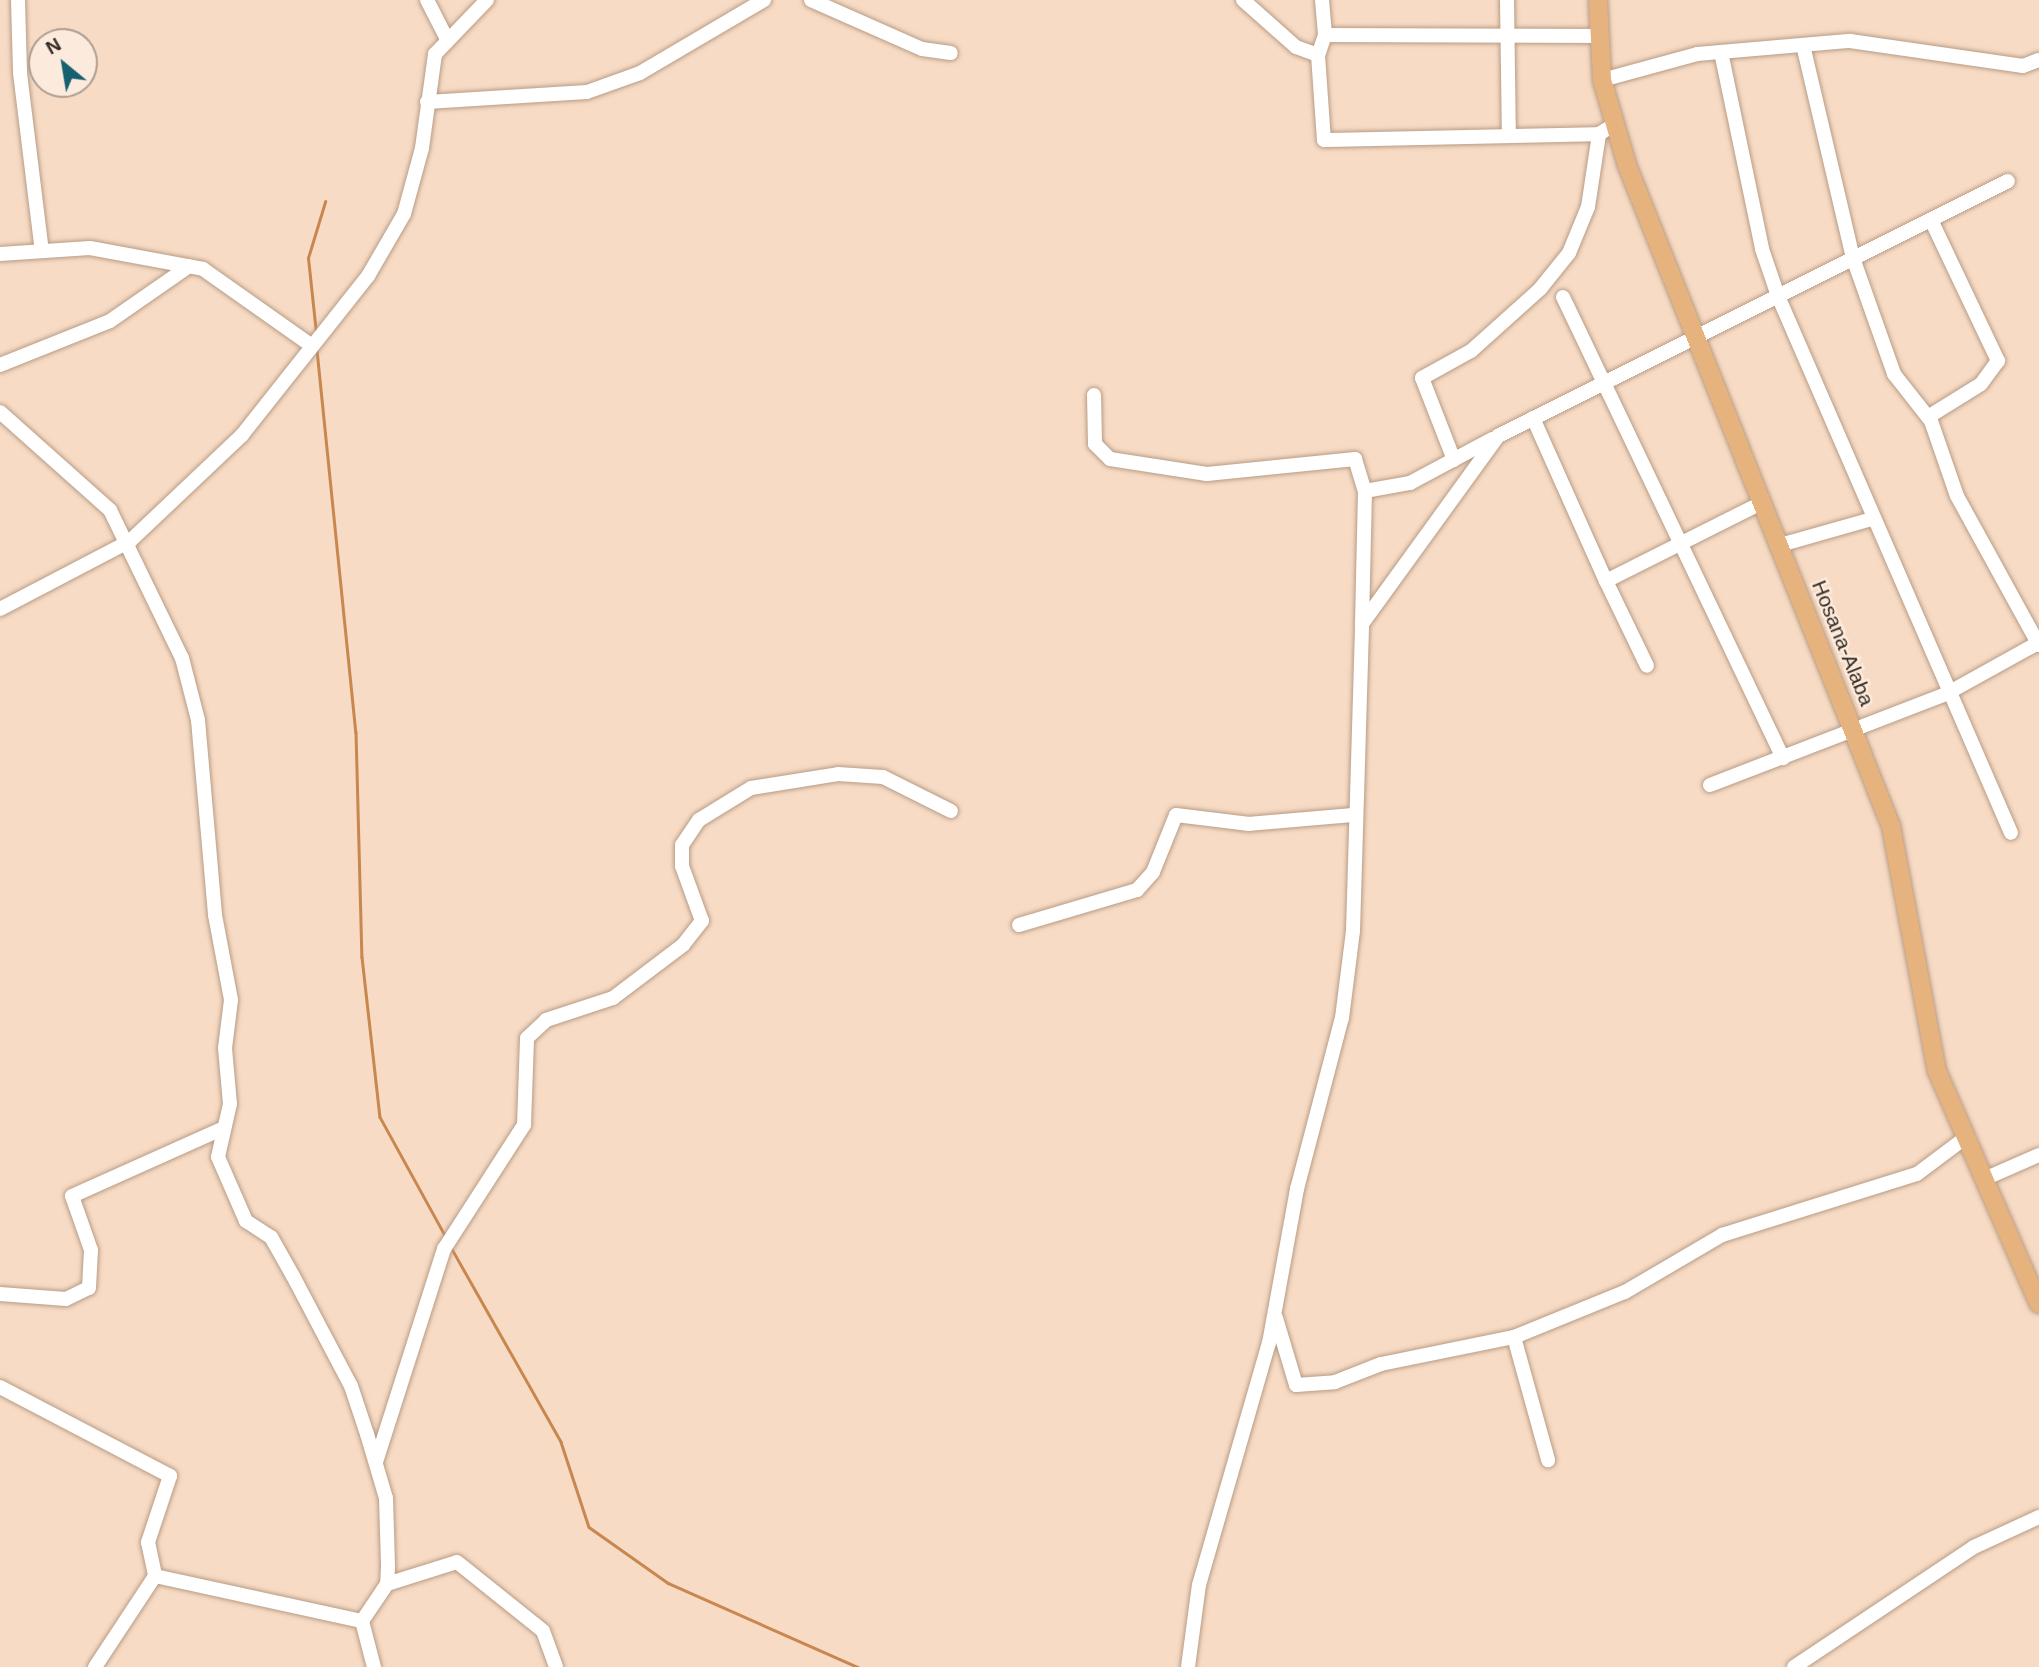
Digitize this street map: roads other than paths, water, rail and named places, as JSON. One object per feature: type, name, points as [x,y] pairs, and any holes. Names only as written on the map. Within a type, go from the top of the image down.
[{"type":"main road","name":"Hosana-Alaba","points":[[1598,0],[1602,80],[1615,124],[1854,732],[1902,862],[1928,1032],[1965,1138],[2039,1304]]},
{"type":"street","points":[[18,0],[20,73],[42,251]]},
{"type":"street","points":[[426,0],[447,39]]},
{"type":"street","points":[[0,609],[130,541],[242,435],[368,276],[404,214],[435,54],[487,0]]},
{"type":"street","points":[[427,102],[587,92],[640,74],[764,0]]},
{"type":"street","points":[[811,0],[922,49],[951,52]]},
{"type":"street","points":[[1243,0],[1296,47],[1318,55]]},
{"type":"street","points":[[1322,0],[1325,35],[1318,55],[1324,140],[1599,134],[1615,124]]},
{"type":"street","points":[[1507,0],[1509,135]]},
{"type":"street","points":[[1325,35],[1598,36]]},
{"type":"street","points":[[1602,80],[1721,52],[1872,41],[2023,66],[2039,72]]},
{"type":"street","points":[[1710,785],[1854,732],[1946,694],[2039,644],[1957,496],[1927,417],[1894,374],[1853,258],[1803,45]]},
{"type":"street","points":[[1721,52],[1762,249],[1778,296],[1946,694],[2011,833]]},
{"type":"street","points":[[2023,66],[2039,60]]},
{"type":"street","points":[[1454,460],[1422,377],[1471,351],[1540,289],[1569,253],[1588,207],[1599,134]]},
{"type":"street","points":[[1366,491],[1410,483],[1606,381],[1853,258],[1932,222],[2008,181]]},
{"type":"street","points":[[1927,417],[1981,384],[1998,361],[1932,222]]},
{"type":"street","points":[[0,254],[90,247],[189,266],[259,304],[312,346]]},
{"type":"street","points":[[0,365],[110,321],[189,266]]},
{"type":"street","points":[[1563,297],[1606,381],[1783,758]]},
{"type":"street","points":[[1094,395],[1095,443],[1110,459],[1207,474],[1355,459],[1366,491],[1362,624],[1363,737],[1355,815],[1353,931],[1342,1018],[1297,1189],[1274,1314],[1199,1585],[1188,1667]]},
{"type":"street","points":[[0,412],[83,481],[130,541],[182,658],[198,720],[215,915],[231,1000],[225,1048],[229,1104],[218,1157],[230,1193],[246,1221],[271,1237],[351,1385],[376,1462],[386,1498],[387,1584],[362,1621],[374,1667]]},
{"type":"street","points":[[1533,418],[1647,666]]},
{"type":"street","points":[[1362,624],[1498,436]]},
{"type":"street","points":[[1606,581],[1763,502]]},
{"type":"street","points":[[1780,545],[1872,519]]},
{"type":"street","points":[[376,1462],[444,1249],[524,1125],[527,1038],[546,1020],[613,998],[683,945],[702,921],[682,866],[682,845],[699,820],[751,788],[838,774],[883,777],[951,811]]},
{"type":"street","points":[[1019,925],[1137,890],[1153,872],[1176,815],[1249,824],[1355,815]]},
{"type":"street","points":[[0,1294],[66,1299],[89,1288],[91,1250],[72,1196],[222,1129]]},
{"type":"street","points":[[1274,1314],[1296,1385],[1335,1382],[1381,1364],[1514,1337],[1625,1292],[1722,1235],[1917,1174],[1965,1138]]},
{"type":"street","points":[[1984,1179],[2039,1154]]},
{"type":"street","points":[[1514,1337],[1548,1460]]},
{"type":"street","points":[[0,1387],[170,1476],[148,1542],[155,1576],[95,1667]]},
{"type":"street","points":[[1794,1667],[1974,1546],[2039,1517]]},
{"type":"street","points":[[387,1584],[457,1562],[543,1631],[556,1667]]},
{"type":"street","points":[[155,1576],[362,1621]]},
{"type":"waterway","points":[[316,333],[308,258],[325,202]]},
{"type":"waterway","points":[[317,350],[356,732],[362,957],[380,1117],[446,1237]]},
{"type":"waterway","points":[[452,1249],[561,1442],[589,1527],[668,1583],[858,1667]]}]
